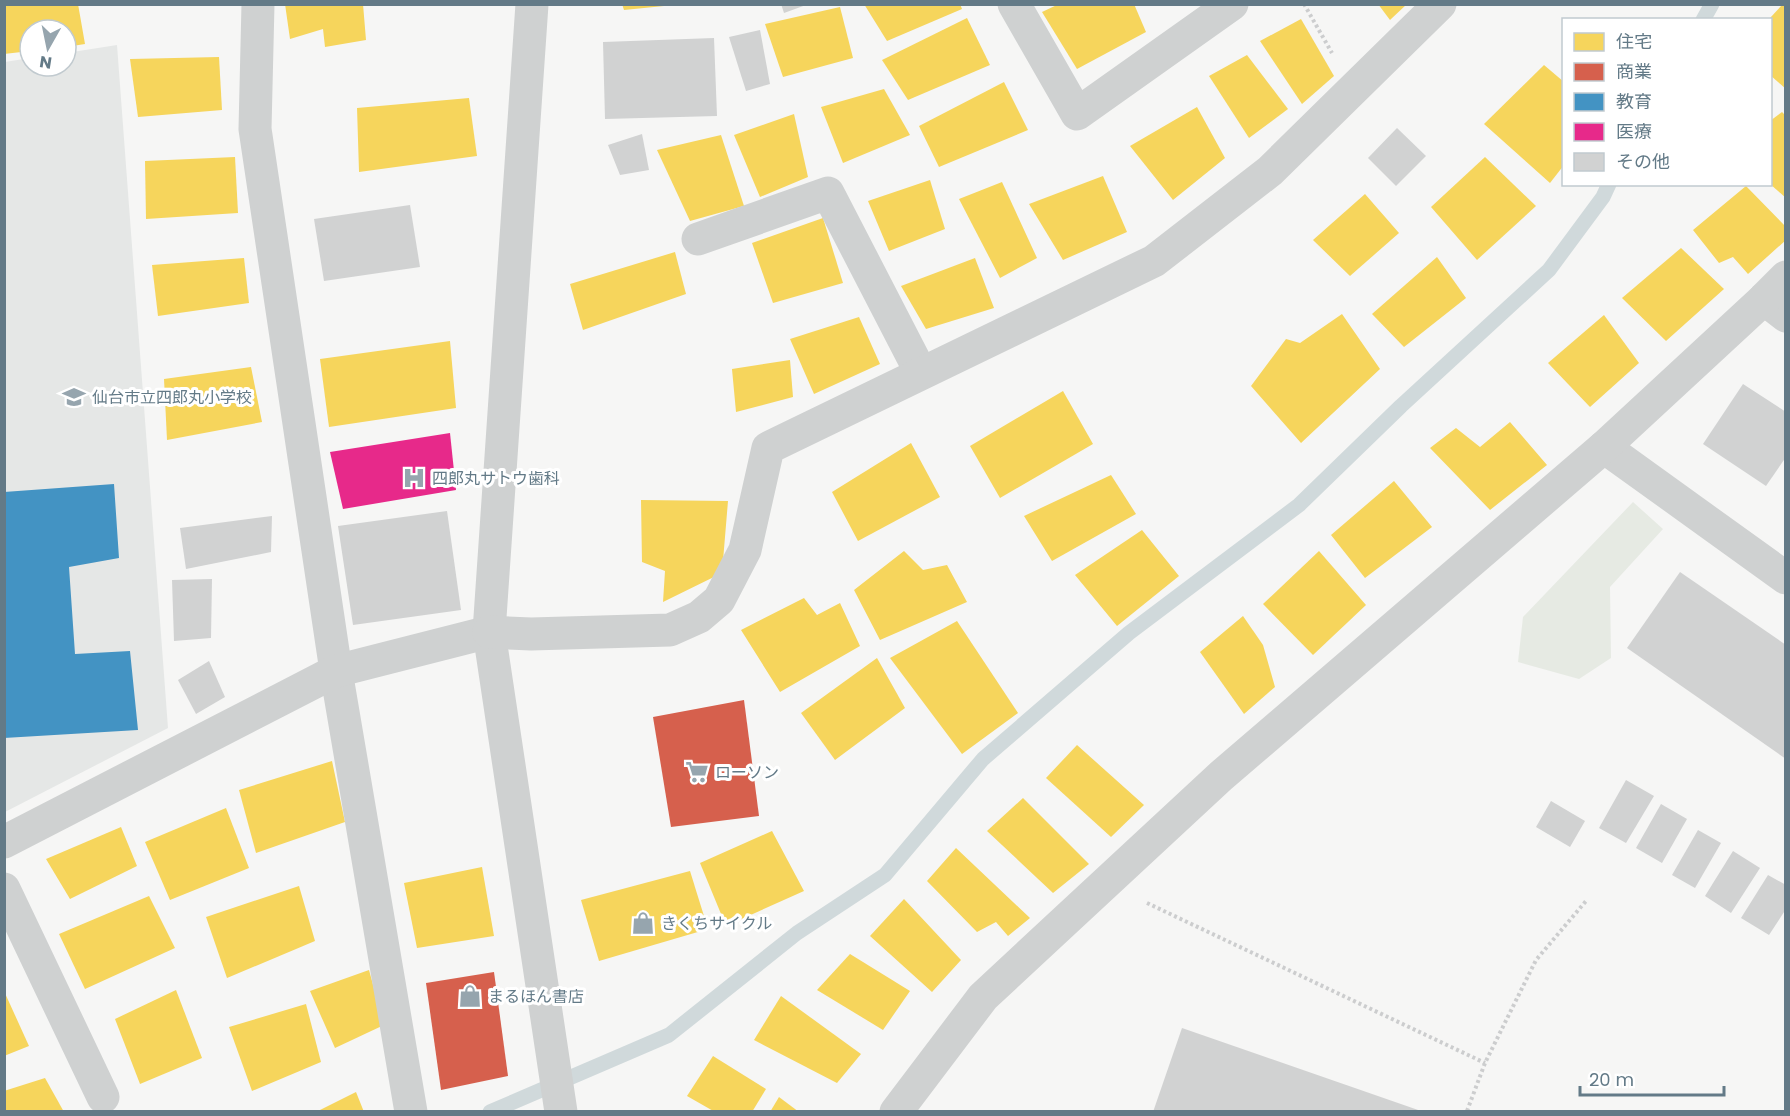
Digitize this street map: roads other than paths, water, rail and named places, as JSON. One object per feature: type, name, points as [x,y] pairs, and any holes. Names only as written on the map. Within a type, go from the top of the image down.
[{"type":"street","points":[[258,4],[255,129],[336,671],[410,1106]]},
{"type":"street","points":[[532,4],[489,632],[561,1112]]},
{"type":"street","points":[[1014,4],[1077,114],[1232,4]]},
{"type":"street","points":[[4,842],[336,671],[489,632],[531,634],[670,630],[699,617],[719,600],[745,550],[768,448],[1154,261],[1270,171],[1440,4]]},
{"type":"street","points":[[698,239],[828,193],[921,374]]},
{"type":"street","points":[[896,1112],[983,997],[1221,776],[1778,297]]},
{"type":"street","points":[[1604,447],[1785,578]]},
{"type":"street","points":[[4,889],[104,1097]]},
{"type":"waterway","points":[[1704,18],[1712,4]]},
{"type":"waterway","points":[[490,1112],[669,1035],[797,933],[885,875],[983,759],[1129,633],[1299,505],[1401,406],[1549,270],[1603,197],[1608,186]]},
{"type":"place","name":"仙台市立四郎丸小学校","points":[[74,397]]},
{"type":"place","name":"四郎丸サトウ歯科","points":[[414,478]]},
{"type":"place","name":"ローソン","points":[[697,772]]},
{"type":"place","name":"きくちサイクル","points":[[643,923]]},
{"type":"place","name":"まるほん書店","points":[[470,996]]}]
